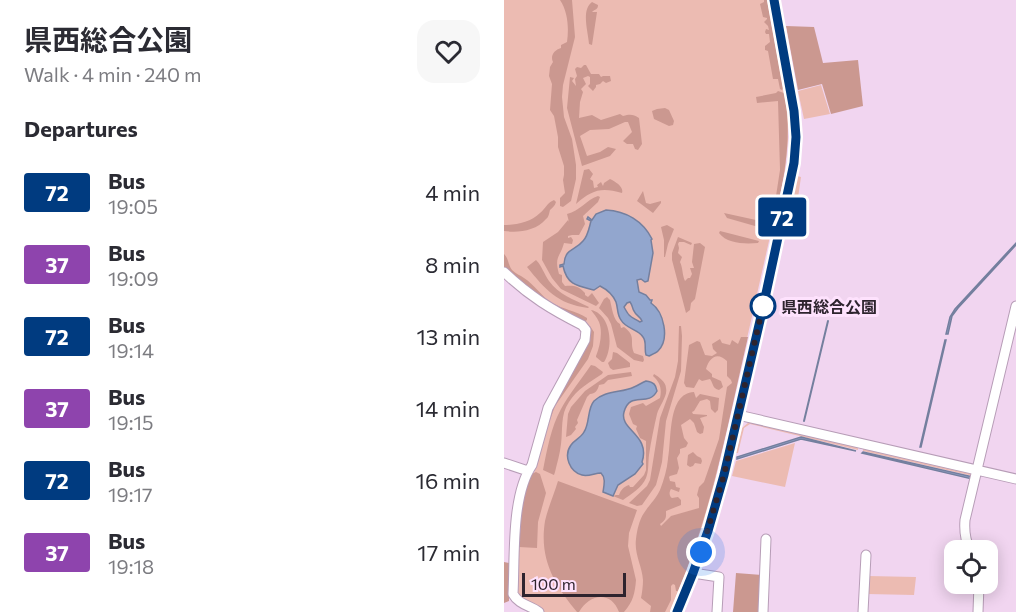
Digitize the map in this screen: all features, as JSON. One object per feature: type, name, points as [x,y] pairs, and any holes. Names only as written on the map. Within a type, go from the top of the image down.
[{"type":"street","points":[[677,612],[708,531],[721,486],[794,163],[796,137],[794,111],[774,0]]},
{"type":"street","points":[[504,272],[516,284],[550,309],[586,330],[585,340],[548,408],[532,465],[520,495],[516,524],[513,594],[516,600],[523,605],[539,612]]},
{"type":"street","points":[[966,540],[964,530],[1016,306]]},
{"type":"street","points":[[1005,350],[1016,352]]},
{"type":"street","points":[[738,415],[1016,479]]},
{"type":"street","points":[[504,464],[528,471]]},
{"type":"street","points":[[504,525],[516,524]]},
{"type":"street","points":[[763,612],[766,539]]},
{"type":"street","points":[[863,612],[866,555]]},
{"type":"street","points":[[693,573],[719,577],[717,612]]},
{"type":"street","points":[[978,612],[979,594]]},
{"type":"shaded area","name":"県西総合公園","points":[[504,0],[767,0],[788,113],[785,170],[711,498],[695,549],[670,612],[544,612],[522,601],[516,593],[521,524],[529,475],[534,473],[548,414],[590,330],[548,305],[504,268]]},
{"type":"shaded area","points":[[560,0],[572,0],[575,37],[562,97],[564,117],[572,139],[576,179],[571,201],[563,207],[560,206],[560,198],[565,193],[564,166],[558,147],[554,116],[550,110],[552,84],[549,76],[553,54],[567,42],[567,20]]},
{"type":"shaded area","points":[[767,0],[782,90],[778,79],[773,79],[768,51],[765,50],[765,46],[770,42],[769,34],[765,32],[766,29],[769,30],[764,22],[767,18],[763,17],[760,4]]},
{"type":"shaded area","points":[[592,2],[598,5],[597,9],[592,12],[597,12],[592,45],[589,44],[586,15]]},
{"type":"shaded area","points":[[786,26],[814,27],[823,63],[858,60],[863,106],[831,114],[822,84],[798,90]]},
{"type":"shaded area","points":[[584,65],[591,74],[599,74],[601,77],[610,76],[611,81],[606,83],[603,81],[596,85],[593,91],[588,86],[590,77],[583,78],[586,84],[581,89],[583,92],[579,118],[592,115],[601,120],[620,114],[635,116],[639,118],[642,144],[638,150],[633,144],[623,141],[632,132],[628,122],[609,129],[590,130],[580,136],[587,156],[608,147],[616,149],[610,156],[582,166],[567,108],[570,77],[574,78],[572,81],[576,86],[575,69]]},
{"type":"shaded area","points":[[821,85],[830,114],[804,119],[798,91]]},
{"type":"shaded area","points":[[778,91],[784,93],[788,132],[780,196],[777,197],[780,170],[778,101],[757,103],[756,97]]},
{"type":"shaded area","points":[[665,108],[669,110],[674,121],[673,125],[669,126],[654,119],[652,111]]},
{"type":"shaded area","points":[[589,169],[593,174],[590,179],[593,181],[594,188],[598,187],[597,185],[601,182],[603,186],[610,179],[621,187],[622,193],[608,190],[597,191],[576,204],[584,170]]},
{"type":"shaded area","points":[[797,176],[801,177],[797,205],[791,225],[787,225]]},
{"type":"shaded area","points":[[643,191],[646,203],[661,201],[653,213],[637,201]]},
{"type":"shaded area","points":[[598,196],[600,197],[598,202],[583,216],[585,224],[579,235],[568,236],[573,240],[572,244],[564,243],[557,264],[565,286],[578,287],[588,297],[592,293],[599,303],[596,306],[561,289],[542,260],[543,242],[558,232],[568,220],[569,222],[567,214]]},
{"type":"shaded area","points":[[554,200],[556,203],[542,223],[532,229],[504,231],[504,225],[518,224],[532,219]]},
{"type":"shaded area","points":[[724,213],[770,223],[773,216],[773,223],[762,228],[727,218]]},
{"type":"shaded area","points":[[667,225],[674,229],[664,257],[661,227]]},
{"type":"shaded area","points":[[720,231],[759,241],[748,243],[731,241],[722,237]]},
{"type":"shaded area","points":[[678,237],[692,243],[691,245],[679,242],[678,244],[685,281],[692,274],[690,268],[694,268],[692,262],[694,244],[700,243],[705,247],[695,299],[686,313],[672,260]]},
{"type":"shaded area","points":[[504,254],[512,270],[548,300],[587,320],[584,322],[548,305],[504,268]]},
{"type":"shaded area","points":[[536,260],[557,290],[589,307],[568,303],[546,289],[527,267]]},
{"type":"shaded area","points":[[607,297],[610,300],[614,317],[621,328],[624,327],[632,336],[634,353],[643,356],[643,362],[634,360],[617,347],[611,324],[599,308]]},
{"type":"shaded area","points":[[591,310],[603,318],[609,332],[609,348],[604,362],[596,357],[601,330]]},
{"type":"shaded area","points":[[590,326],[594,332],[593,346],[588,359],[555,406],[546,431],[548,414]]},
{"type":"shaded area","points":[[679,326],[681,326],[682,336],[681,371],[666,421],[662,462],[656,485],[642,505],[637,506],[629,503],[647,486],[650,480],[660,418],[675,377]]},
{"type":"shaded area","points":[[741,337],[748,337],[710,498],[690,560],[678,591],[675,585],[671,586],[671,600],[665,612],[650,612],[651,606],[641,598],[643,580],[636,550],[636,539],[641,519],[658,493],[664,478],[675,409],[685,394],[694,392],[696,398],[700,394],[719,398],[718,410],[715,413],[707,399],[700,401],[692,412],[707,415],[700,418],[704,427],[703,433],[697,432],[690,419],[681,425],[684,438],[688,443],[686,447],[680,449],[677,458],[679,468],[677,474],[669,477],[670,481],[675,482],[676,487],[680,488],[679,492],[671,489],[670,496],[678,497],[681,505],[666,511],[666,518],[660,524],[661,526],[671,516],[699,508],[697,495],[699,487],[704,482],[719,439],[727,387],[732,383],[727,376],[727,361],[717,356],[711,359],[706,369],[712,377],[721,381],[723,387],[719,390],[714,387],[710,379],[702,381],[699,379],[694,388],[686,387],[684,383],[689,345],[700,342],[705,355],[712,356],[717,353],[712,344],[720,339],[722,343],[730,345],[732,340],[738,344]]},
{"type":"shaded area","points":[[613,352],[630,363],[630,367],[613,370],[610,368],[608,363],[612,359]]},
{"type":"shaded area","points":[[591,365],[603,372],[576,393],[566,407],[554,475],[543,470],[552,431],[564,403]]},
{"type":"shaded area","points":[[631,372],[632,376],[608,380],[599,385],[596,391],[587,397],[577,420],[576,429],[566,437],[568,414],[585,391],[608,375]]},
{"type":"shaded area","points":[[654,374],[664,382],[666,391],[657,414],[647,475],[639,488],[623,500],[613,496],[619,495],[629,485],[633,487],[646,470],[646,441],[640,438],[637,426],[633,424],[629,414],[631,407],[643,403],[646,406],[660,398],[660,386]]},
{"type":"shaded area","points":[[749,422],[858,447],[858,450],[750,424],[744,428],[738,453],[736,453],[742,428]]},
{"type":"shaded area","points":[[795,443],[785,487],[732,476],[736,461]]},
{"type":"shaded area","points":[[863,448],[973,474],[973,476],[863,451]]},
{"type":"shaded area","points":[[693,452],[702,461],[701,464],[695,463],[690,467],[687,465],[688,455]]},
{"type":"shaded area","points":[[536,472],[540,474],[546,493],[538,522],[537,548],[519,547],[523,495],[529,475]]},
{"type":"shaded area","points":[[558,481],[637,510],[629,533],[628,546],[636,585],[631,601],[624,612],[619,612],[611,600],[600,597],[588,601],[577,612],[555,581],[546,559],[544,535],[546,516]]},
{"type":"shaded area","points":[[504,562],[509,563],[509,601],[504,603]]},
{"type":"shaded area","points":[[736,573],[762,575],[760,612],[733,612]]},
{"type":"shaded area","points":[[868,576],[916,577],[914,595],[867,594]]},
{"type":"water","points":[[606,210],[627,215],[639,222],[652,239],[653,253],[648,281],[637,280],[639,292],[652,300],[651,303],[656,307],[662,319],[664,340],[657,352],[649,356],[646,355],[643,337],[623,323],[616,302],[609,293],[600,286],[594,290],[574,284],[567,277],[563,266],[560,267],[564,264],[568,252],[586,237],[591,221],[587,219],[588,217],[592,220],[596,214]],"holes":[[[630,302],[635,313],[642,321],[632,318],[626,311],[624,307]]]},
{"type":"water","points":[[1016,243],[958,308],[952,316],[948,334],[946,334],[950,317],[955,309]]},
{"type":"water","points":[[945,340],[946,340],[920,447]]},
{"type":"water","points":[[646,381],[654,384],[657,391],[649,398],[630,402],[624,412],[626,424],[642,445],[643,464],[635,474],[618,485],[613,496],[603,492],[604,479],[601,473],[584,475],[574,471],[568,459],[569,449],[584,432],[590,408],[598,397],[629,389]]},
{"type":"water","points":[[801,437],[856,451],[801,439],[737,459],[737,457]]},
{"type":"water","points":[[863,452],[973,477],[972,479]]},
{"type":"waterway","points":[[804,421],[828,321]]},
{"type":"bus line","name":"72","points":[[677,612],[708,531],[724,475],[794,163],[796,137],[794,111],[774,0]]},
{"type":"place","name":"県西総合公園","points":[[763,306]]},
{"type":"route","points":[[701,552],[724,475],[763,306]]}]
